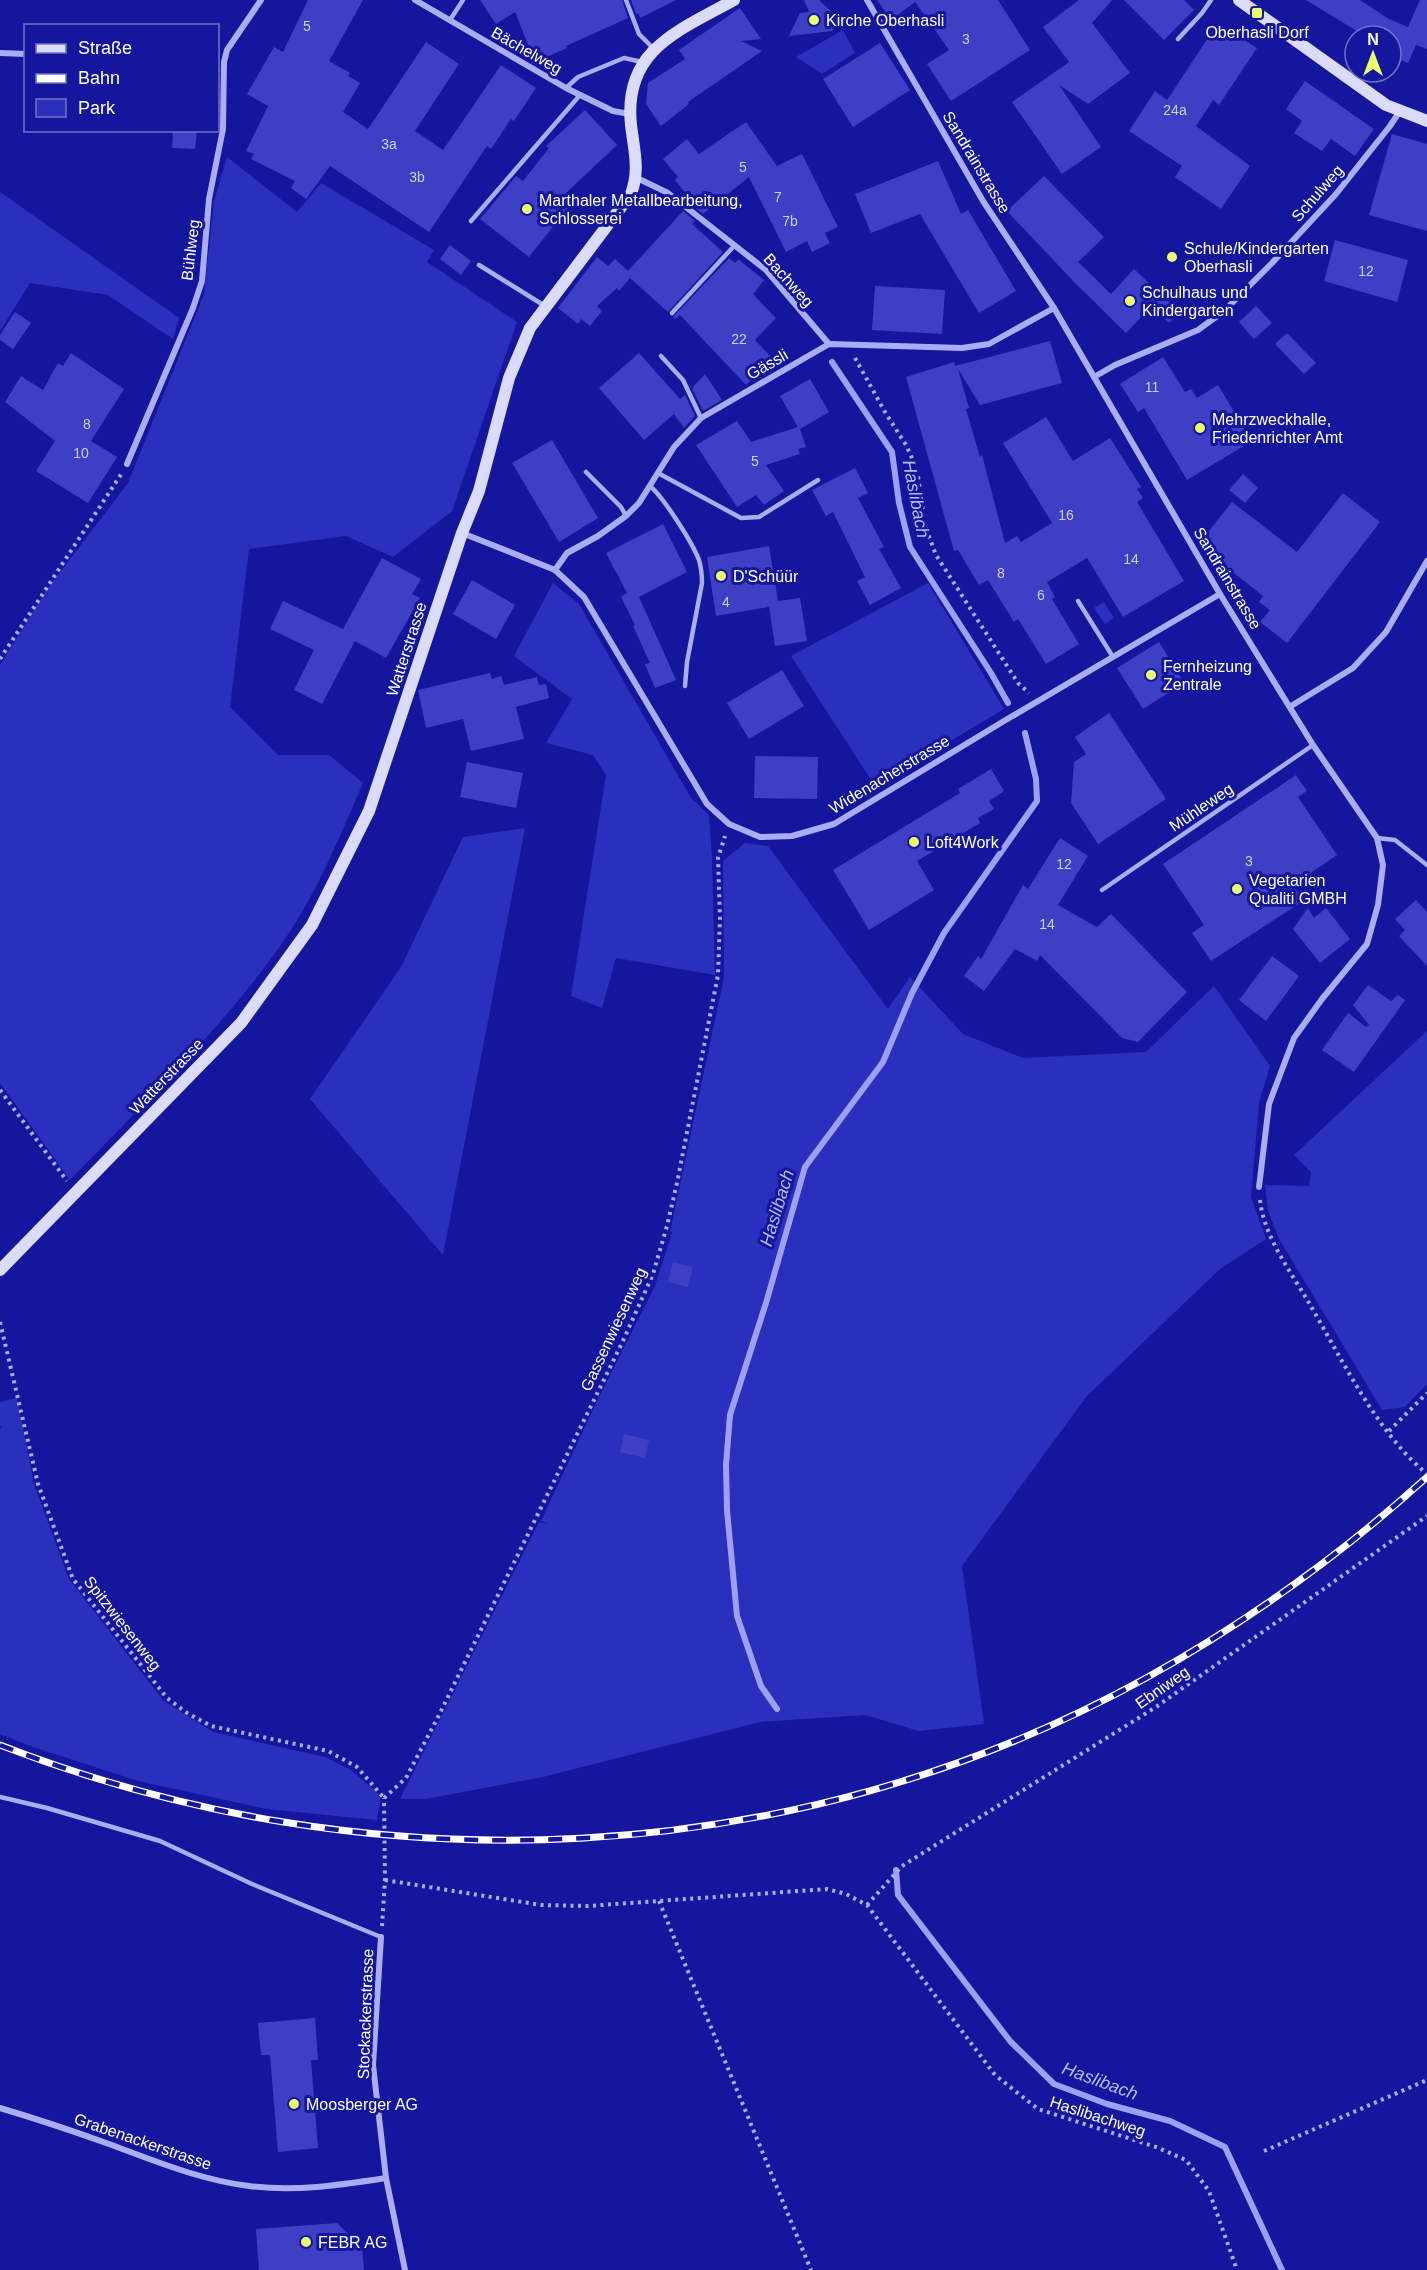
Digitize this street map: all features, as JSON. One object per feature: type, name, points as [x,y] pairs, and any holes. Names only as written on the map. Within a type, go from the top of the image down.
[{"type":"street","points":[[221,62],[261,0]]},
{"type":"street","name":"Bächelweg","points":[[415,0],[566,88],[613,111],[630,114]]},
{"type":"street","points":[[637,178],[630,114],[632,85],[642,62],[654,49],[684,27],[734,0]]},
{"type":"street","name":"Sandrainstrasse","points":[[867,0],[983,201],[1054,308],[1220,594],[1313,745],[1377,838],[1383,865],[1378,905],[1367,944],[1322,999],[1294,1038],[1269,1104],[1259,1187]]},
{"type":"street","points":[[1239,0],[1386,105],[1427,121]]},
{"type":"street","points":[[0,53],[24,54]]},
{"type":"street","name":"Bühlweg","points":[[127,464],[193,308],[202,281],[209,199],[223,129],[221,62]]},
{"type":"street","name":"Schulweg","points":[[1094,377],[1115,365],[1198,330],[1224,311],[1336,194],[1400,111]]},
{"type":"street","name":"Bachweg","points":[[637,178],[668,193],[766,270],[829,344]]},
{"type":"street","name":"Watterstrasse","points":[[0,1270],[241,1023],[312,925],[369,811],[462,533],[479,491],[509,378],[530,328],[631,194],[637,178]]},
{"type":"street","points":[[829,344],[962,348],[989,344],[1054,308]]},
{"type":"street","name":"Gässli","points":[[555,570],[567,553],[598,536],[626,516],[650,486],[674,447],[701,418],[829,344]]},
{"type":"street","name":"Widenacherstrasse","points":[[462,533],[555,570],[584,597],[707,804],[729,824],[760,837],[792,836],[834,824],[1220,594]]},
{"type":"street","points":[[1290,706],[1353,668],[1386,632],[1427,561]]},
{"type":"street","name":"Stockackerstrasse","points":[[381,1937],[373,2065],[386,2178],[405,2270]]},
{"type":"street","name":"Grabenackerstrasse","points":[[0,2108],[61,2127],[195,2176],[247,2186],[291,2189],[327,2187],[386,2178]]},
{"type":"lane","points":[[450,20],[463,0]]},
{"type":"lane","points":[[626,0],[639,34],[654,49]]},
{"type":"lane","points":[[1178,39],[1211,0]]},
{"type":"lane","points":[[566,88],[578,77],[624,58],[642,62]]},
{"type":"lane","points":[[471,220],[580,95]]},
{"type":"lane","points":[[672,313],[735,245]]},
{"type":"lane","points":[[479,265],[545,306]]},
{"type":"lane","points":[[661,356],[683,380],[701,418]]},
{"type":"lane","points":[[586,472],[621,507],[626,516]]},
{"type":"lane","points":[[658,473],[741,518],[750,519],[759,517],[818,480]]},
{"type":"lane","points":[[650,486],[661,495],[698,558],[702,570],[702,583],[687,662],[685,686]]},
{"type":"lane","points":[[1078,601],[1113,657]]},
{"type":"lane","name":"Mühleweg","points":[[1102,890],[1313,745]]},
{"type":"lane","points":[[1377,838],[1395,840],[1427,865]]},
{"type":"lane","points":[[1421,859],[1427,853]]},
{"type":"lane","points":[[0,1797],[47,1808],[160,1841],[252,1884],[381,1937]]},
{"type":"path","points":[[849,344],[862,374],[906,445],[917,469],[925,526],[936,555],[1020,686],[1038,701]]},
{"type":"path","points":[[0,658],[127,464]]},
{"type":"path","name":"Gassenwiesenweg","points":[[384,1798],[406,1778],[439,1715],[622,1343],[653,1274],[677,1183],[718,975],[720,918],[718,858],[729,824]]},
{"type":"path","points":[[0,1090],[75,1192]]},
{"type":"path","points":[[1259,1187],[1260,1205],[1270,1235],[1368,1403],[1414,1463],[1427,1474]]},
{"type":"path","name":"Spitzwiesenweg","points":[[0,1322],[38,1484],[74,1579],[167,1698],[187,1713],[211,1726],[328,1751],[357,1767],[384,1798]]},
{"type":"path","points":[[1389,1431],[1427,1393]]},
{"type":"path","name":"Ebniweg","points":[[867,1905],[902,1866],[1156,1707],[1427,1516]]},
{"type":"path","points":[[381,1937],[385,1880],[384,1798]]},
{"type":"path","points":[[385,1880],[542,1905],[588,1906],[827,1889],[846,1894],[867,1905]]},
{"type":"path","points":[[659,1901],[811,2270]]},
{"type":"path","name":"Haslibachweg","points":[[867,1905],[995,2075],[1038,2109],[1156,2147],[1186,2160],[1209,2192],[1237,2270]]},
{"type":"path","points":[[1264,2151],[1427,2080]]},
{"type":"green space","points":[[843,30],[855,53],[822,74],[796,57]]},
{"type":"green space","points":[[227,157],[297,212],[321,183],[434,250],[427,262],[517,322],[452,511],[393,557],[346,536],[249,549],[230,707],[278,755],[329,755],[363,783],[327,865],[283,942],[208,1035],[70,1180],[0,1083],[0,665],[45,592],[128,483],[204,294],[214,201]]},
{"type":"green space","points":[[0,192],[179,318],[173,339],[108,295],[30,283],[0,331]]},
{"type":"green space","points":[[553,583],[579,604],[691,798],[709,815],[715,975],[616,958],[602,1008],[571,996],[606,775],[593,755],[546,743],[572,699],[514,656]]},
{"type":"green space","points":[[928,583],[1004,709],[875,786],[791,656]]},
{"type":"green space","points":[[1104,602],[1114,618],[1105,624],[1094,608]]},
{"type":"green space","points":[[525,828],[443,1255],[310,1099],[401,967],[463,837]]},
{"type":"green space","points":[[745,843],[768,846],[888,1009],[910,977],[963,1034],[1023,1058],[1146,1052],[1214,986],[1270,1066],[1259,1103],[1251,1197],[1266,1239],[1220,1269],[1087,1396],[962,1566],[984,1724],[919,1731],[865,1715],[760,1722],[543,1777],[425,1799],[400,1799],[539,1522],[548,1524],[541,1521],[596,1403],[655,1286],[672,1232],[670,1232],[724,977],[723,861]]},
{"type":"green space","points":[[1427,1031],[1427,1384],[1405,1407],[1382,1410],[1279,1239],[1268,1211],[1265,1185],[1309,1186],[1311,1172],[1294,1155]]},
{"type":"green space","points":[[17,1398],[34,1484],[69,1579],[163,1700],[213,1732],[325,1757],[351,1770],[381,1796],[377,1820],[266,1809],[138,1781],[0,1734],[0,1429],[2,1427],[0,1426],[0,1402]]},
{"type":"building","points":[[308,0],[363,0],[329,61],[350,73],[348,76],[360,83],[343,112],[368,129],[426,42],[459,64],[415,131],[443,150],[501,65],[536,88],[514,121],[511,119],[491,149],[487,146],[429,232],[330,166],[306,199],[291,188],[295,181],[251,159],[254,154],[246,151],[268,106],[247,94],[274,47],[283,52]]},
{"type":"building","points":[[480,0],[622,0],[628,18],[535,62],[515,12],[496,24]]},
{"type":"building","points":[[631,0],[676,0],[640,18]]},
{"type":"building","name":"Kirche Oberhasli","points":[[804,0],[819,0],[835,15],[837,25],[832,31],[789,36],[800,13],[809,12]]},
{"type":"building","points":[[877,0],[998,0],[1030,50],[951,101],[927,64],[949,50],[915,2],[891,20]]},
{"type":"building","points":[[1079,0],[1112,0],[1092,23],[1130,73],[1088,104],[1059,85],[1101,147],[1062,174],[1012,102],[1069,62],[1043,27]]},
{"type":"building","points":[[1124,0],[1184,0],[1194,10],[1164,40]]},
{"type":"building","points":[[1306,0],[1360,0],[1401,24],[1345,24]]},
{"type":"building","points":[[1420,0],[1427,0],[1427,49],[1416,45],[1408,63],[1403,61],[1403,25],[1408,27]]},
{"type":"building","points":[[740,8],[761,39],[741,41],[762,51],[688,102],[689,104],[661,126],[646,104],[648,83],[685,59],[679,50]]},
{"type":"building","points":[[1218,23],[1257,48],[1219,105],[1213,100],[1196,126],[1250,166],[1221,209],[1175,177],[1182,166],[1129,131],[1155,91],[1167,100]]},
{"type":"building","points":[[880,43],[910,90],[853,127],[823,79]]},
{"type":"building","points":[[1305,81],[1374,129],[1355,156],[1331,139],[1322,151],[1294,133],[1302,121],[1286,109]]},
{"type":"building","points":[[585,110],[617,145],[566,193],[575,199],[529,257],[480,219],[516,176],[523,181],[549,148],[546,146]]},
{"type":"building","points":[[746,122],[777,166],[802,154],[838,227],[825,233],[830,243],[812,252],[807,241],[786,252],[749,177],[703,214],[690,203],[692,201],[675,180],[678,177],[663,159],[687,139],[699,154]]},
{"type":"building","points":[[173,132],[197,132],[195,149],[172,148]]},
{"type":"building","points":[[1392,134],[1427,144],[1427,231],[1369,215]]},
{"type":"building","points":[[938,161],[961,214],[968,210],[1016,291],[979,313],[920,214],[871,233],[855,194]]},
{"type":"building","points":[[1044,176],[1104,237],[1078,262],[1111,294],[1134,269],[1180,312],[1169,323],[1151,307],[1126,333],[1007,211]]},
{"type":"building","points":[[683,211],[695,221],[692,224],[723,252],[668,312],[630,278],[619,291],[617,288],[597,306],[602,311],[590,326],[581,319],[578,324],[558,308],[597,257],[608,266],[615,259],[628,271]]},
{"type":"building","points":[[1335,240],[1408,260],[1397,302],[1324,281]]},
{"type":"building","points":[[450,245],[471,261],[461,275],[440,259]]},
{"type":"building","points":[[729,258],[735,263],[738,259],[764,280],[753,294],[776,318],[755,340],[773,359],[746,385],[680,315],[675,319],[673,317]]},
{"type":"building","points":[[875,286],[945,290],[942,334],[872,330]]},
{"type":"building","points":[[1256,306],[1272,323],[1254,339],[1239,322]]},
{"type":"building","points":[[15,312],[31,323],[13,349],[0,340],[0,335]]},
{"type":"building","points":[[1287,333],[1316,363],[1304,374],[1275,344]]},
{"type":"building","points":[[1050,341],[1062,383],[980,405],[958,369],[969,408],[966,409],[980,457],[982,455],[1005,543],[1017,536],[1021,542],[1052,523],[1003,443],[1046,417],[1073,461],[1110,438],[1141,487],[1137,489],[1143,498],[1137,502],[1184,581],[1123,617],[1087,558],[1047,582],[1055,597],[1052,599],[1079,644],[1046,664],[1018,619],[1014,622],[988,580],[979,585],[958,550],[954,551],[906,377],[954,362],[955,366]]},
{"type":"building","points":[[71,353],[124,389],[91,441],[117,457],[88,503],[36,471],[55,441],[5,402],[21,376],[43,390],[58,363],[63,366]]},
{"type":"building","points":[[639,353],[680,399],[685,395],[695,416],[684,428],[674,414],[644,440],[599,388]]},
{"type":"building","name":"Mehrzweckhalle, Friedenrichter Amt","points":[[1163,357],[1185,392],[1191,389],[1197,398],[1218,385],[1252,441],[1187,480],[1144,408],[1138,412],[1120,384]]},
{"type":"building","points":[[705,374],[722,400],[703,411],[692,388]]},
{"type":"building","points":[[810,379],[829,412],[800,429],[806,447],[798,449],[800,454],[766,465],[784,491],[764,505],[756,495],[737,507],[696,445],[737,421],[751,442],[798,427],[780,396]]},
{"type":"building","points":[[552,440],[598,518],[559,542],[512,463]]},
{"type":"building","points":[[855,468],[868,493],[858,498],[884,547],[879,549],[901,588],[870,605],[857,581],[865,577],[833,512],[826,516],[812,490]]},
{"type":"building","points":[[1243,474],[1258,488],[1245,503],[1229,490]]},
{"type":"building","points":[[1343,493],[1380,522],[1287,643],[1260,622],[1270,610],[1259,602],[1263,596],[1210,554],[1211,551],[1200,542],[1232,502],[1297,552]]},
{"type":"building","points":[[663,524],[687,572],[639,597],[676,680],[655,688],[645,664],[650,663],[621,597],[627,593],[606,553]]},
{"type":"building","points":[[769,546],[778,601],[800,598],[807,641],[775,646],[769,607],[716,616],[707,557]]},
{"type":"building","points":[[382,558],[421,579],[412,594],[420,598],[386,658],[355,641],[322,704],[294,690],[314,650],[270,629],[283,601],[343,629]]},
{"type":"building","points":[[472,580],[515,605],[496,639],[453,614]]},
{"type":"building","name":"Fernheizung Zentrale","points":[[1159,642],[1184,683],[1143,709],[1117,668]]},
{"type":"building","points":[[782,670],[804,706],[749,739],[727,703]]},
{"type":"building","points":[[490,673],[492,679],[501,676],[504,685],[537,677],[539,685],[546,684],[549,698],[516,707],[524,739],[471,751],[463,719],[426,728],[418,690]]},
{"type":"building","points":[[1109,713],[1166,799],[1098,844],[1071,803],[1074,762],[1086,754],[1075,737]]},
{"type":"building","points":[[755,756],[818,757],[817,799],[754,798]]},
{"type":"building","points":[[467,762],[523,773],[516,808],[460,797]]},
{"type":"building","name":"Loft4Work","points":[[991,769],[1004,791],[989,801],[994,809],[978,818],[980,823],[917,861],[934,890],[869,930],[833,870],[960,793],[958,789]]},
{"type":"building","name":"Vegetarien Qualiti GMBH","points":[[1296,775],[1307,791],[1298,797],[1337,855],[1293,885],[1303,901],[1211,961],[1192,933],[1204,925],[1163,864]]},
{"type":"building","points":[[1060,838],[1088,856],[1058,905],[1097,927],[1111,914],[1187,992],[1138,1042],[1122,1038],[1040,955],[1037,961],[1015,949],[984,991],[964,976],[978,956],[981,959],[1023,885],[1028,889]]},
{"type":"building","points":[[1416,900],[1427,912],[1427,966],[1399,936],[1405,930],[1395,919]]},
{"type":"building","points":[[1308,908],[1314,918],[1326,908],[1350,939],[1320,963],[1293,929]]},
{"type":"building","points":[[1272,956],[1299,976],[1266,1021],[1239,1000]]},
{"type":"building","points":[[1368,985],[1391,1001],[1398,995],[1405,1000],[1354,1072],[1322,1050],[1348,1013],[1366,1027],[1369,1025],[1353,1005]]},
{"type":"building","points":[[673,1262],[693,1267],[688,1287],[668,1282]]},
{"type":"building","points":[[624,1434],[649,1440],[645,1458],[620,1452]]},
{"type":"building","name":"Moosberger AG","points":[[315,2018],[318,2060],[311,2060],[318,2148],[278,2152],[270,2055],[261,2055],[258,2023]]},
{"type":"building","name":"FEBR AG","points":[[337,2223],[362,2247],[364,2270],[259,2270],[256,2229]]},
{"type":"waterway","name":"Haslibach","points":[[832,362],[892,452],[899,503],[910,547],[1008,703]]},
{"type":"waterway","name":"Haslibach","points":[[777,1709],[761,1686],[737,1616],[727,1510],[726,1465],[730,1415],[766,1303],[805,1167],[883,1062],[912,993],[944,933],[1037,801],[1036,779],[1025,733]]},
{"type":"waterway","name":"Haslibach","points":[[896,1870],[898,1895],[1010,2041],[1054,2084],[1107,2104],[1170,2121],[1225,2147],[1282,2270]]},
{"type":"railway","points":[[0,1745],[142,1791],[286,1823],[433,1838],[580,1838],[727,1822],[871,1791],[1011,1742],[1146,1678],[1220,1634],[1292,1586],[1361,1533],[1427,1477]]},
{"type":"place","name":"Oberhasli Dorf","points":[[1257,13]]},
{"type":"place","name":"Kirche Oberhasli","points":[[814,20]]},
{"type":"place","name":"Marthaler Metallbearbeitung, Schlosserei","points":[[527,209]]},
{"type":"place","name":"Schule/Kindergarten Oberhasli","points":[[1172,257]]},
{"type":"place","name":"Schulhaus und Kindergarten","points":[[1130,301]]},
{"type":"place","name":"Mehrzweckhalle, Friedenrichter Amt","points":[[1200,428]]},
{"type":"place","name":"D'Schüür","points":[[721,576]]},
{"type":"place","name":"Fernheizung Zentrale","points":[[1151,675]]},
{"type":"place","name":"Loft4Work","points":[[914,842]]},
{"type":"place","name":"Vegetarien Qualiti GMBH","points":[[1237,889]]},
{"type":"place","name":"Moosberger AG","points":[[294,2104]]},
{"type":"place","name":"FEBR AG","points":[[306,2242]]}]
